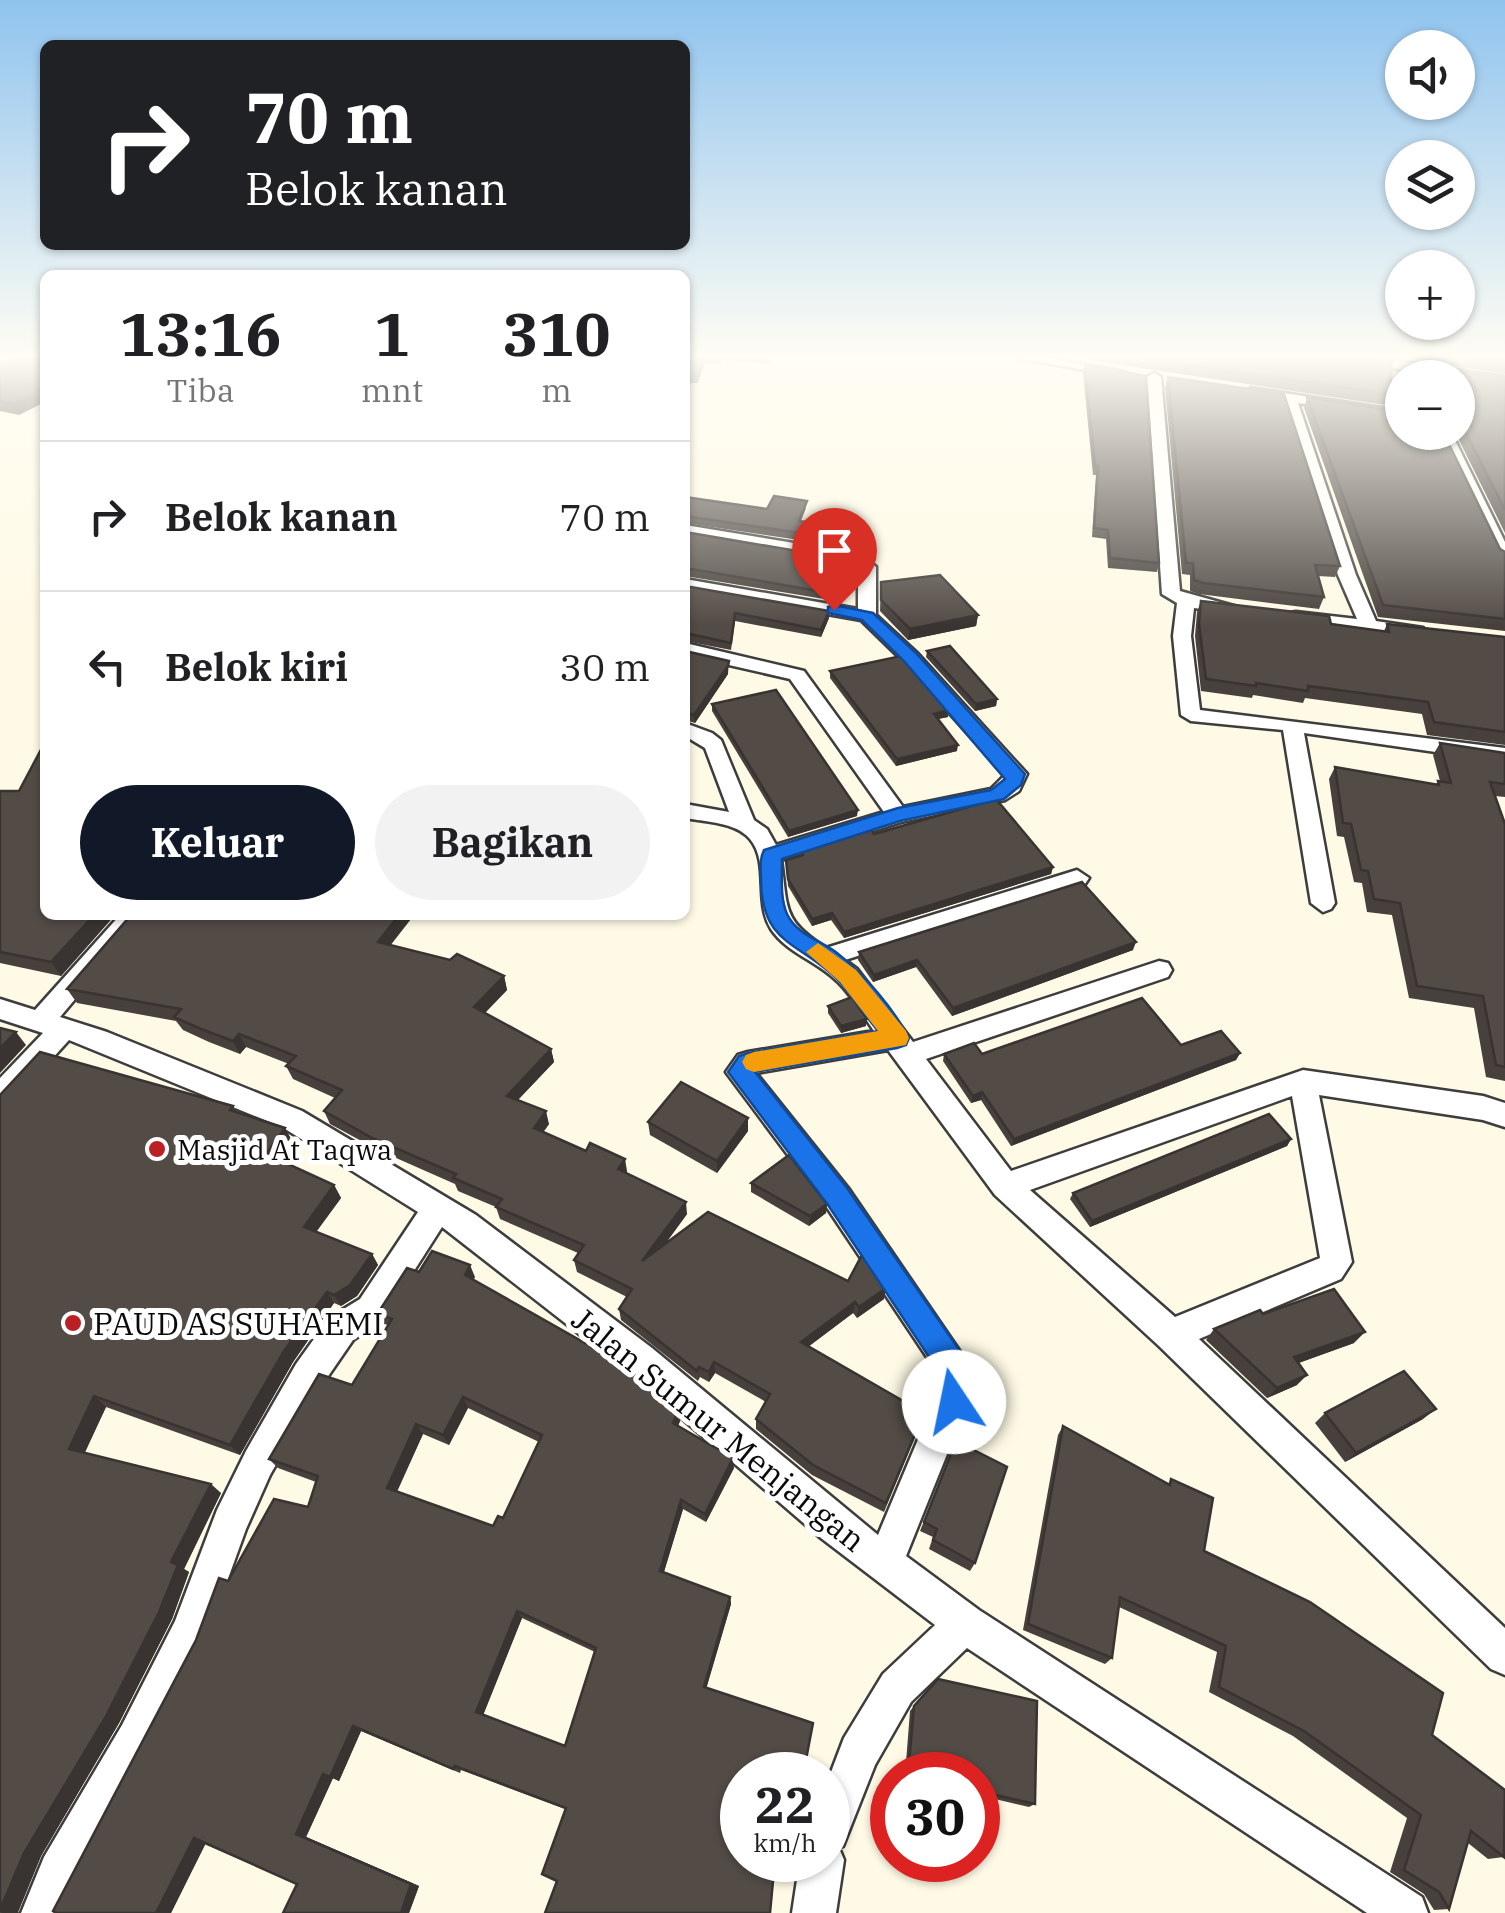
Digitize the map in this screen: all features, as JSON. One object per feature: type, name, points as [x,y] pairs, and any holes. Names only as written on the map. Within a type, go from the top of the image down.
[{"type":"street","points":[[1160,447],[1171,594],[1186,602],[1427,633]]},
{"type":"street","points":[[1305,447],[1347,575],[1369,626]]},
{"type":"street","points":[[1453,450],[1505,559]]},
{"type":"street","points":[[750,539],[763,519]]},
{"type":"street","points":[[690,531],[862,562],[867,566],[867,616]]},
{"type":"street","points":[[690,585],[867,616],[910,657],[1016,774],[1006,792],[898,815],[771,855]]},
{"type":"street","points":[[1186,602],[1182,636],[1191,716],[1505,755]]},
{"type":"street","points":[[690,650],[797,674],[898,815]]},
{"type":"street","points":[[1292,726],[1323,903]]},
{"type":"street","points":[[690,731],[714,745],[744,822]]},
{"type":"street","points":[[690,812],[744,822],[763,834],[771,855],[772,903],[779,922],[792,937],[826,957],[848,976],[1005,1186],[1171,1334],[1505,1655]]},
{"type":"street","points":[[826,957],[1077,878]]},
{"type":"street","points":[[0,1097],[130,920]]},
{"type":"street","points":[[884,1563],[954,1402],[957,1387],[950,1362],[837,1197],[740,1072],[748,1063],[903,1046],[1158,970]]},
{"type":"street","name":"Jalan Sumur Menjangan","points":[[0,1009],[98,1039],[292,1119],[438,1208],[640,1360],[834,1526],[965,1624],[1406,1913]]},
{"type":"street","points":[[1005,1186],[1304,1081],[1482,1108],[1505,1115]]},
{"type":"street","points":[[1171,1334],[1330,1269],[1336,1262],[1304,1081]]},
{"type":"street","points":[[45,1912],[59,1872],[136,1738],[190,1631],[230,1523],[258,1463],[308,1376],[341,1329],[371,1310],[438,1208]]},
{"type":"street","points":[[850,1775],[897,1688],[965,1624]]},
{"type":"street","points":[[814,1913],[819,1882]]},
{"type":"building","points":[[1093,447],[1151,447],[1159,563],[1110,558],[1108,530],[1094,528]]},
{"type":"building","points":[[1175,447],[1301,447],[1340,566],[1315,565],[1324,597],[1203,583],[1194,580],[1193,563],[1186,563]]},
{"type":"building","points":[[1325,447],[1452,450],[1500,549],[1505,552],[1505,619],[1383,605]]},
{"type":"building","points":[[1505,447],[1505,510],[1475,450]]},
{"type":"building","points":[[774,496],[807,501],[799,521],[833,526],[827,537],[690,517],[690,498],[767,509]]},
{"type":"building","points":[[690,533],[850,560],[836,594],[690,569]]},
{"type":"building","points":[[940,575],[978,615],[910,629],[881,600],[881,582]]},
{"type":"building","points":[[690,587],[829,611],[821,630],[735,613],[731,643],[690,634]]},
{"type":"building","points":[[1201,601],[1329,616],[1331,624],[1389,632],[1387,624],[1505,637],[1505,732],[1434,722],[1428,702],[1308,686],[1308,691],[1206,679],[1199,624]]},
{"type":"building","points":[[950,646],[997,699],[976,704],[927,651]]},
{"type":"building","points":[[690,652],[729,661],[728,666],[694,715],[690,714]]},
{"type":"building","points":[[901,656],[949,710],[934,714],[958,745],[897,759],[830,671]]},
{"type":"building","points":[[776,690],[858,810],[789,831],[712,704]]},
{"type":"building","points":[[1440,743],[1505,753],[1505,784],[1490,782],[1505,824],[1505,1067],[1496,1065],[1483,996],[1417,986],[1400,903],[1374,899],[1368,871],[1361,870],[1351,824],[1343,823],[1335,767],[1439,785],[1438,781],[1451,783]]},
{"type":"building","points":[[40,751],[40,920],[89,920],[51,962],[0,952],[0,791],[19,791]]},
{"type":"building","points":[[996,799],[1053,867],[844,932],[832,913],[812,919],[788,879],[786,860],[803,855],[801,851],[871,829],[874,834]]},
{"type":"building","points":[[1082,882],[1136,942],[953,1008],[917,960],[874,975],[859,952]]},
{"type":"building","points":[[127,920],[395,920],[378,942],[450,960],[457,954],[504,976],[474,1007],[551,1049],[507,1096],[546,1111],[534,1128],[586,1151],[590,1143],[625,1159],[618,1169],[686,1202],[642,1261],[708,1212],[848,1281],[863,1253],[886,1288],[859,1307],[855,1302],[801,1342],[924,1413],[886,1503],[813,1465],[756,1419],[770,1394],[714,1362],[709,1372],[699,1367],[697,1371],[619,1309],[632,1289],[574,1260],[584,1245],[496,1207],[502,1199],[324,1111],[342,1090],[286,1066],[296,1056],[239,1034],[233,1041],[201,1029],[174,1017],[181,1009],[67,989]]},
{"type":"building","points":[[852,997],[867,1019],[841,1026],[828,1006]]},
{"type":"building","points":[[1142,998],[1181,1045],[1221,1031],[1240,1053],[1014,1139],[982,1092],[973,1096],[944,1054],[974,1043],[982,1054]]},
{"type":"building","points":[[0,1028],[16,1032],[0,1048]]},
{"type":"building","points":[[40,1052],[233,1106],[230,1110],[285,1128],[266,1154],[334,1185],[304,1227],[372,1254],[350,1285],[334,1295],[327,1292],[284,1351],[230,1445],[94,1396],[69,1449],[211,1484],[171,1562],[178,1565],[159,1612],[105,1718],[24,1853],[0,1910],[0,1095]]},
{"type":"building","points":[[681,1082],[748,1118],[717,1161],[648,1122]]},
{"type":"building","points":[[1269,1114],[1291,1139],[1092,1221],[1073,1193]]},
{"type":"building","points":[[789,1155],[827,1204],[810,1216],[751,1183]]},
{"type":"building","points":[[432,1251],[470,1265],[465,1275],[592,1347],[595,1342],[678,1411],[673,1423],[733,1458],[705,1514],[681,1500],[660,1571],[730,1597],[704,1687],[813,1723],[807,1752],[720,1752],[720,1882],[773,1882],[770,1913],[545,1913],[557,1881],[542,1874],[566,1808],[455,1766],[453,1769],[353,1726],[330,1777],[323,1774],[296,1834],[411,1884],[401,1913],[283,1913],[297,1884],[194,1838],[156,1913],[53,1911],[196,1640],[219,1578],[228,1581],[274,1499],[308,1507],[318,1476],[269,1459],[319,1374],[352,1385],[392,1319],[378,1313],[407,1268],[419,1272]],"holes":[[[463,1397],[542,1435],[503,1518],[498,1516],[493,1526],[387,1488],[416,1424],[443,1435]],[[517,1611],[596,1648],[565,1746],[476,1712]]]},
{"type":"building","points":[[1334,1289],[1365,1332],[1294,1357],[1307,1375],[1277,1388],[1214,1329],[1260,1310],[1263,1314]]},
{"type":"building","points":[[1404,1371],[1436,1409],[1356,1453],[1325,1413]]},
{"type":"building","points":[[1063,1426],[1170,1485],[1171,1479],[1213,1498],[1204,1551],[1310,1602],[1443,1693],[1432,1735],[1505,1790],[1504,1857],[1471,1831],[1449,1909],[1439,1892],[1404,1870],[1421,1815],[1304,1731],[1219,1687],[1226,1646],[1120,1597],[1112,1658],[1028,1624]]},
{"type":"building","points":[[956,1441],[1007,1467],[975,1563],[933,1540],[937,1529],[924,1522]]},
{"type":"building","points":[[938,1679],[1037,1701],[1035,1804],[1000,1796],[1000,1752],[910,1752],[914,1706]]},
{"type":"slow traffic","points":[[754,1062],[897,1038],[848,976],[818,952]]},
{"type":"place","name":"Masjid At Taqwa","points":[[157,1149]]},
{"type":"place","name":"PAUD AS SUHAEMI","points":[[73,1323]]},
{"type":"route","points":[[834,610],[867,616],[910,657],[1016,774],[1006,792],[997,795],[898,815],[771,855],[772,903],[779,922],[792,937],[826,957],[848,976],[897,1038],[748,1063],[740,1072],[837,1197],[950,1362],[957,1387],[954,1402]]}]
